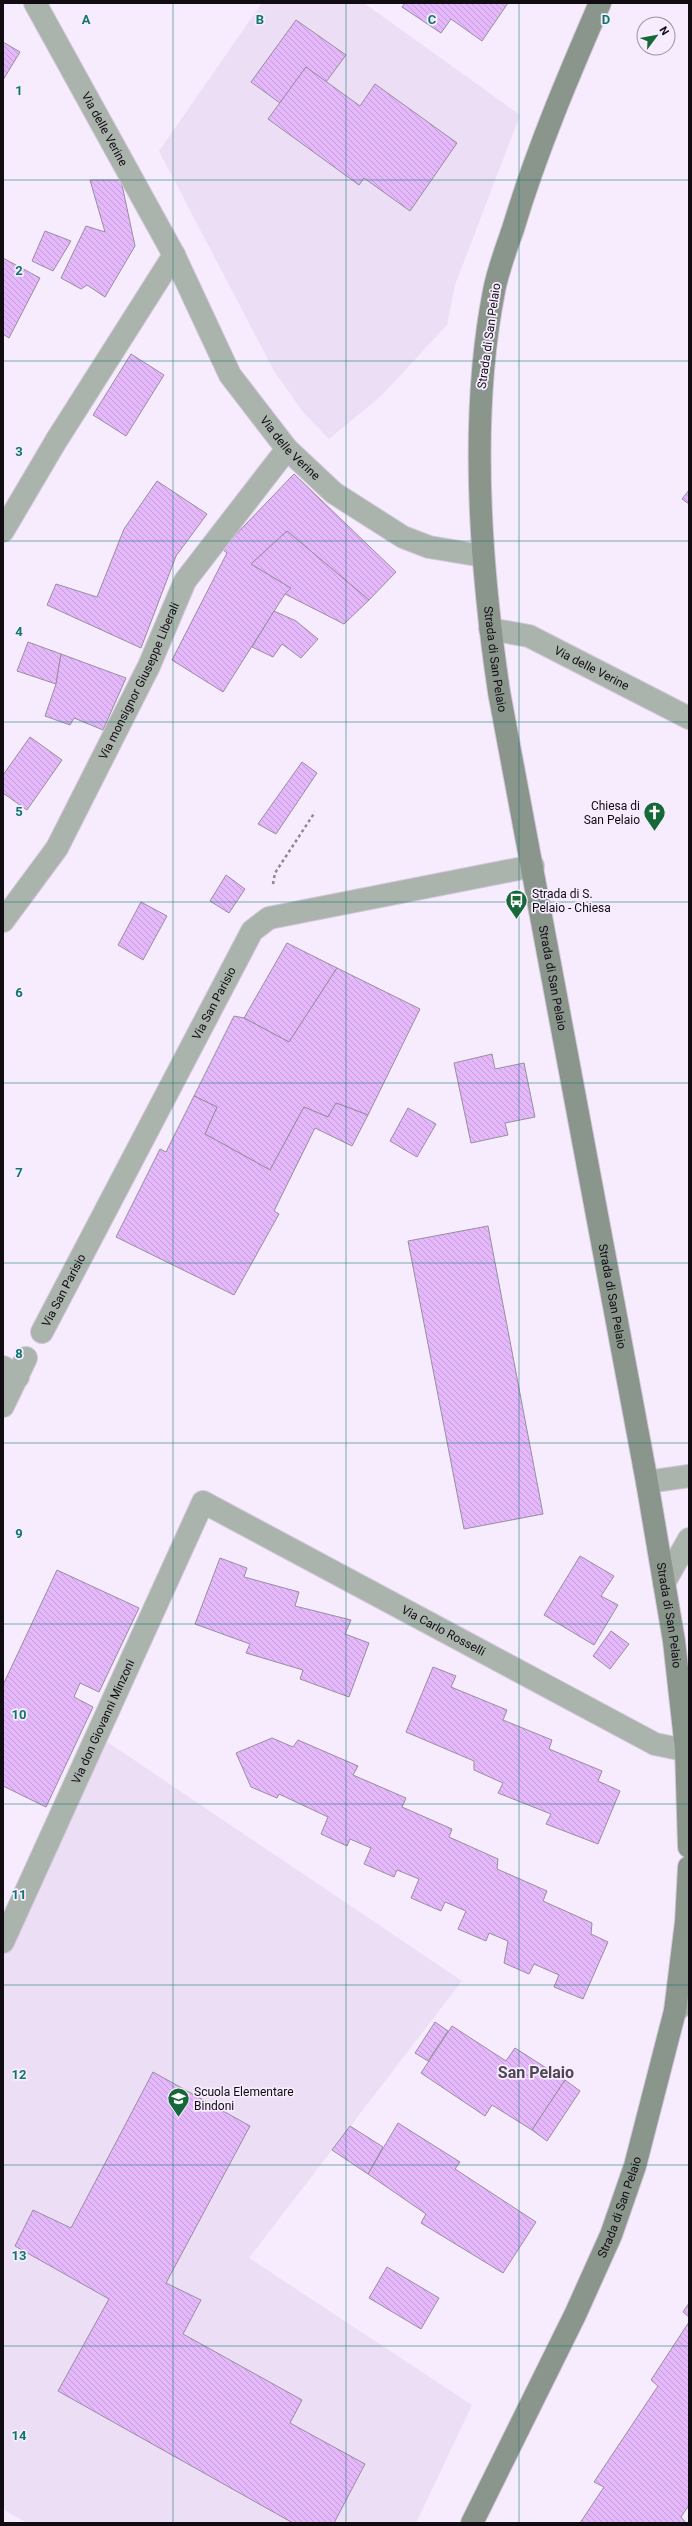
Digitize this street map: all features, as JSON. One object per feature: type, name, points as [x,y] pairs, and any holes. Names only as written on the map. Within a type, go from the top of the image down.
[{"type":"main road","name":"Strada di San Pelaio","points":[[600,3],[529,175],[494,290],[480,400],[483,556],[490,629],[499,692],[533,866],[647,1482],[674,1641],[688,1750],[689,1846]]},
{"type":"main road","name":"Strada di San Pelaio","points":[[472,2523],[575,2315],[612,2235],[635,2166],[682,2005],[689,1867]]},
{"type":"street","name":"Via delle Verine","points":[[35,3],[174,255],[230,375],[287,449],[334,493],[403,537],[429,547],[483,556]]},
{"type":"street","points":[[3,531],[56,441],[174,255]]},
{"type":"street","name":"Via monsignor Giuseppe Liberali","points":[[3,921],[57,848],[148,666],[185,581],[287,449]]},
{"type":"street","name":"Via delle Verine","points":[[490,629],[529,636],[689,718]]},
{"type":"street","name":"Via San Parisio","points":[[42,1332],[252,931],[269,918],[533,866]]},
{"type":"street","points":[[3,1406],[16,1367]]},
{"type":"street","points":[[647,1482],[689,1476]]},
{"type":"street","name":"Via Carlo Rosselli","points":[[203,1502],[655,1744],[688,1750]]},
{"type":"street","name":"Via don Giovanni Minzoni","points":[[3,1942],[203,1502]]},
{"type":"street","points":[[664,1583],[689,1539]]},
{"type":"path","points":[[269,918],[275,873],[315,812]]},
{"type":"shaded area","points":[[262,3],[364,3],[520,115],[455,285],[447,325],[381,396],[329,439],[303,412],[274,371],[159,151]]},
{"type":"shaded area","name":"Scuola Elementare Bindoni","points":[[97,1735],[462,1981],[249,2258],[472,2405],[416,2523],[27,2523],[3,2509],[3,1929]]},
{"type":"building","points":[[405,3],[508,3],[482,41],[451,19],[441,33],[402,7]]},
{"type":"building","points":[[296,20],[346,55],[326,82],[306,67],[280,103],[251,82]]},
{"type":"building","points":[[3,42],[20,52],[3,80]]},
{"type":"building","points":[[306,67],[360,106],[375,84],[457,143],[410,211],[364,178],[359,185],[268,119]]},
{"type":"building","points":[[90,180],[121,180],[135,246],[105,297],[87,285],[81,289],[61,278],[86,226],[105,232]]},
{"type":"building","points":[[45,231],[71,241],[53,271],[32,261]]},
{"type":"building","points":[[3,258],[40,278],[9,338],[3,334]]},
{"type":"building","points":[[131,354],[164,375],[126,436],[93,415]]},
{"type":"building","points":[[294,474],[396,572],[369,600],[287,531],[251,564],[291,588],[285,594],[223,692],[172,660],[227,553],[222,549]]},
{"type":"building","points":[[157,481],[207,514],[176,556],[141,648],[47,605],[56,584],[97,597],[124,529]]},
{"type":"building","points":[[689,490],[689,504],[682,499]]},
{"type":"building","points":[[287,531],[369,600],[344,624],[285,594],[291,588],[251,564]]},
{"type":"building","points":[[274,611],[296,621],[318,639],[301,658],[282,644],[273,657],[252,647]]},
{"type":"building","points":[[28,642],[61,654],[56,684],[17,671]]},
{"type":"building","points":[[61,654],[126,678],[103,730],[74,718],[70,725],[45,716],[56,684]]},
{"type":"building","points":[[30,737],[62,760],[27,810],[3,793],[3,775]]},
{"type":"building","points":[[302,762],[317,773],[276,834],[258,824]]},
{"type":"building","points":[[226,875],[245,889],[229,913],[210,901]]},
{"type":"building","points":[[141,902],[167,916],[143,960],[118,945]]},
{"type":"building","points":[[287,943],[337,968],[289,1042],[244,1018]]},
{"type":"building","points":[[337,968],[420,1009],[368,1115],[336,1103],[328,1117],[304,1107],[270,1170],[205,1134],[217,1107],[194,1096],[234,1016],[244,1018],[289,1042]]},
{"type":"building","points":[[492,1054],[495,1069],[524,1063],[535,1117],[505,1123],[508,1135],[471,1143],[454,1063]]},
{"type":"building","points":[[194,1096],[217,1107],[205,1134],[270,1170],[304,1107],[328,1117],[336,1103],[368,1115],[352,1146],[315,1128],[274,1211],[279,1214],[234,1295],[116,1237],[160,1149],[166,1152]]},
{"type":"building","points":[[408,1108],[436,1124],[417,1157],[390,1141]]},
{"type":"building","points":[[488,1226],[543,1514],[464,1529],[408,1241]]},
{"type":"building","points":[[580,1556],[614,1576],[601,1596],[618,1605],[594,1645],[544,1615]]},
{"type":"building","points":[[220,1558],[247,1568],[244,1577],[299,1592],[295,1606],[351,1620],[345,1634],[369,1643],[349,1697],[300,1679],[303,1670],[246,1653],[250,1644],[195,1624]]},
{"type":"building","points":[[57,1570],[139,1608],[99,1692],[80,1683],[74,1697],[93,1707],[46,1807],[3,1786],[3,1685]]},
{"type":"building","points":[[611,1631],[629,1644],[610,1669],[593,1656]]},
{"type":"building","points":[[433,1667],[456,1676],[451,1687],[507,1710],[503,1720],[552,1740],[549,1749],[602,1771],[598,1781],[620,1791],[598,1844],[546,1824],[551,1814],[498,1793],[503,1783],[474,1770],[474,1761],[406,1732]]},
{"type":"building","points":[[272,1738],[293,1747],[298,1740],[358,1766],[353,1775],[406,1798],[402,1807],[452,1829],[449,1837],[498,1859],[497,1869],[547,1891],[543,1901],[592,1923],[591,1934],[608,1942],[583,1999],[554,1987],[559,1975],[534,1964],[529,1974],[504,1963],[508,1941],[489,1933],[486,1941],[458,1929],[466,1911],[445,1902],[441,1911],[411,1898],[419,1879],[397,1870],[394,1877],[364,1864],[371,1848],[350,1839],[347,1846],[321,1834],[328,1817],[279,1794],[277,1798],[251,1787],[236,1753]]},
{"type":"building","points":[[435,2022],[448,2031],[428,2061],[415,2053]]},
{"type":"building","points":[[452,2026],[506,2061],[515,2048],[565,2080],[532,2130],[492,2105],[485,2116],[421,2073]]},
{"type":"building","name":"Scuola Elementare Bindoni","points":[[153,2072],[250,2126],[166,2283],[201,2300],[183,2334],[302,2400],[290,2423],[365,2464],[334,2523],[293,2523],[58,2391],[109,2299],[15,2246],[33,2210],[71,2228]]},
{"type":"building","points":[[565,2080],[580,2091],[547,2141],[532,2130]]},
{"type":"building","points":[[398,2123],[460,2162],[455,2169],[536,2222],[503,2273],[421,2223],[426,2214],[368,2174]]},
{"type":"building","points":[[350,2126],[383,2147],[368,2174],[332,2150]]},
{"type":"building","points":[[387,2267],[439,2298],[421,2329],[369,2298]]},
{"type":"building","points":[[689,2303],[689,2317],[683,2312]]},
{"type":"building","points":[[689,2322],[689,2505],[681,2517],[686,2523],[580,2523],[604,2487],[594,2482],[658,2386],[651,2380]]},
{"type":"place","name":"Chiesa di San Pelaio","points":[[655,832]]},
{"type":"place","name":"Strada di S. Pelaio - Chiesa","points":[[516,920]]},
{"type":"place","name":"Scuola Elementare Bindoni","points":[[179,2118]]},
{"type":"district","name":"San Pelaio","points":[[536,2072]]}]
